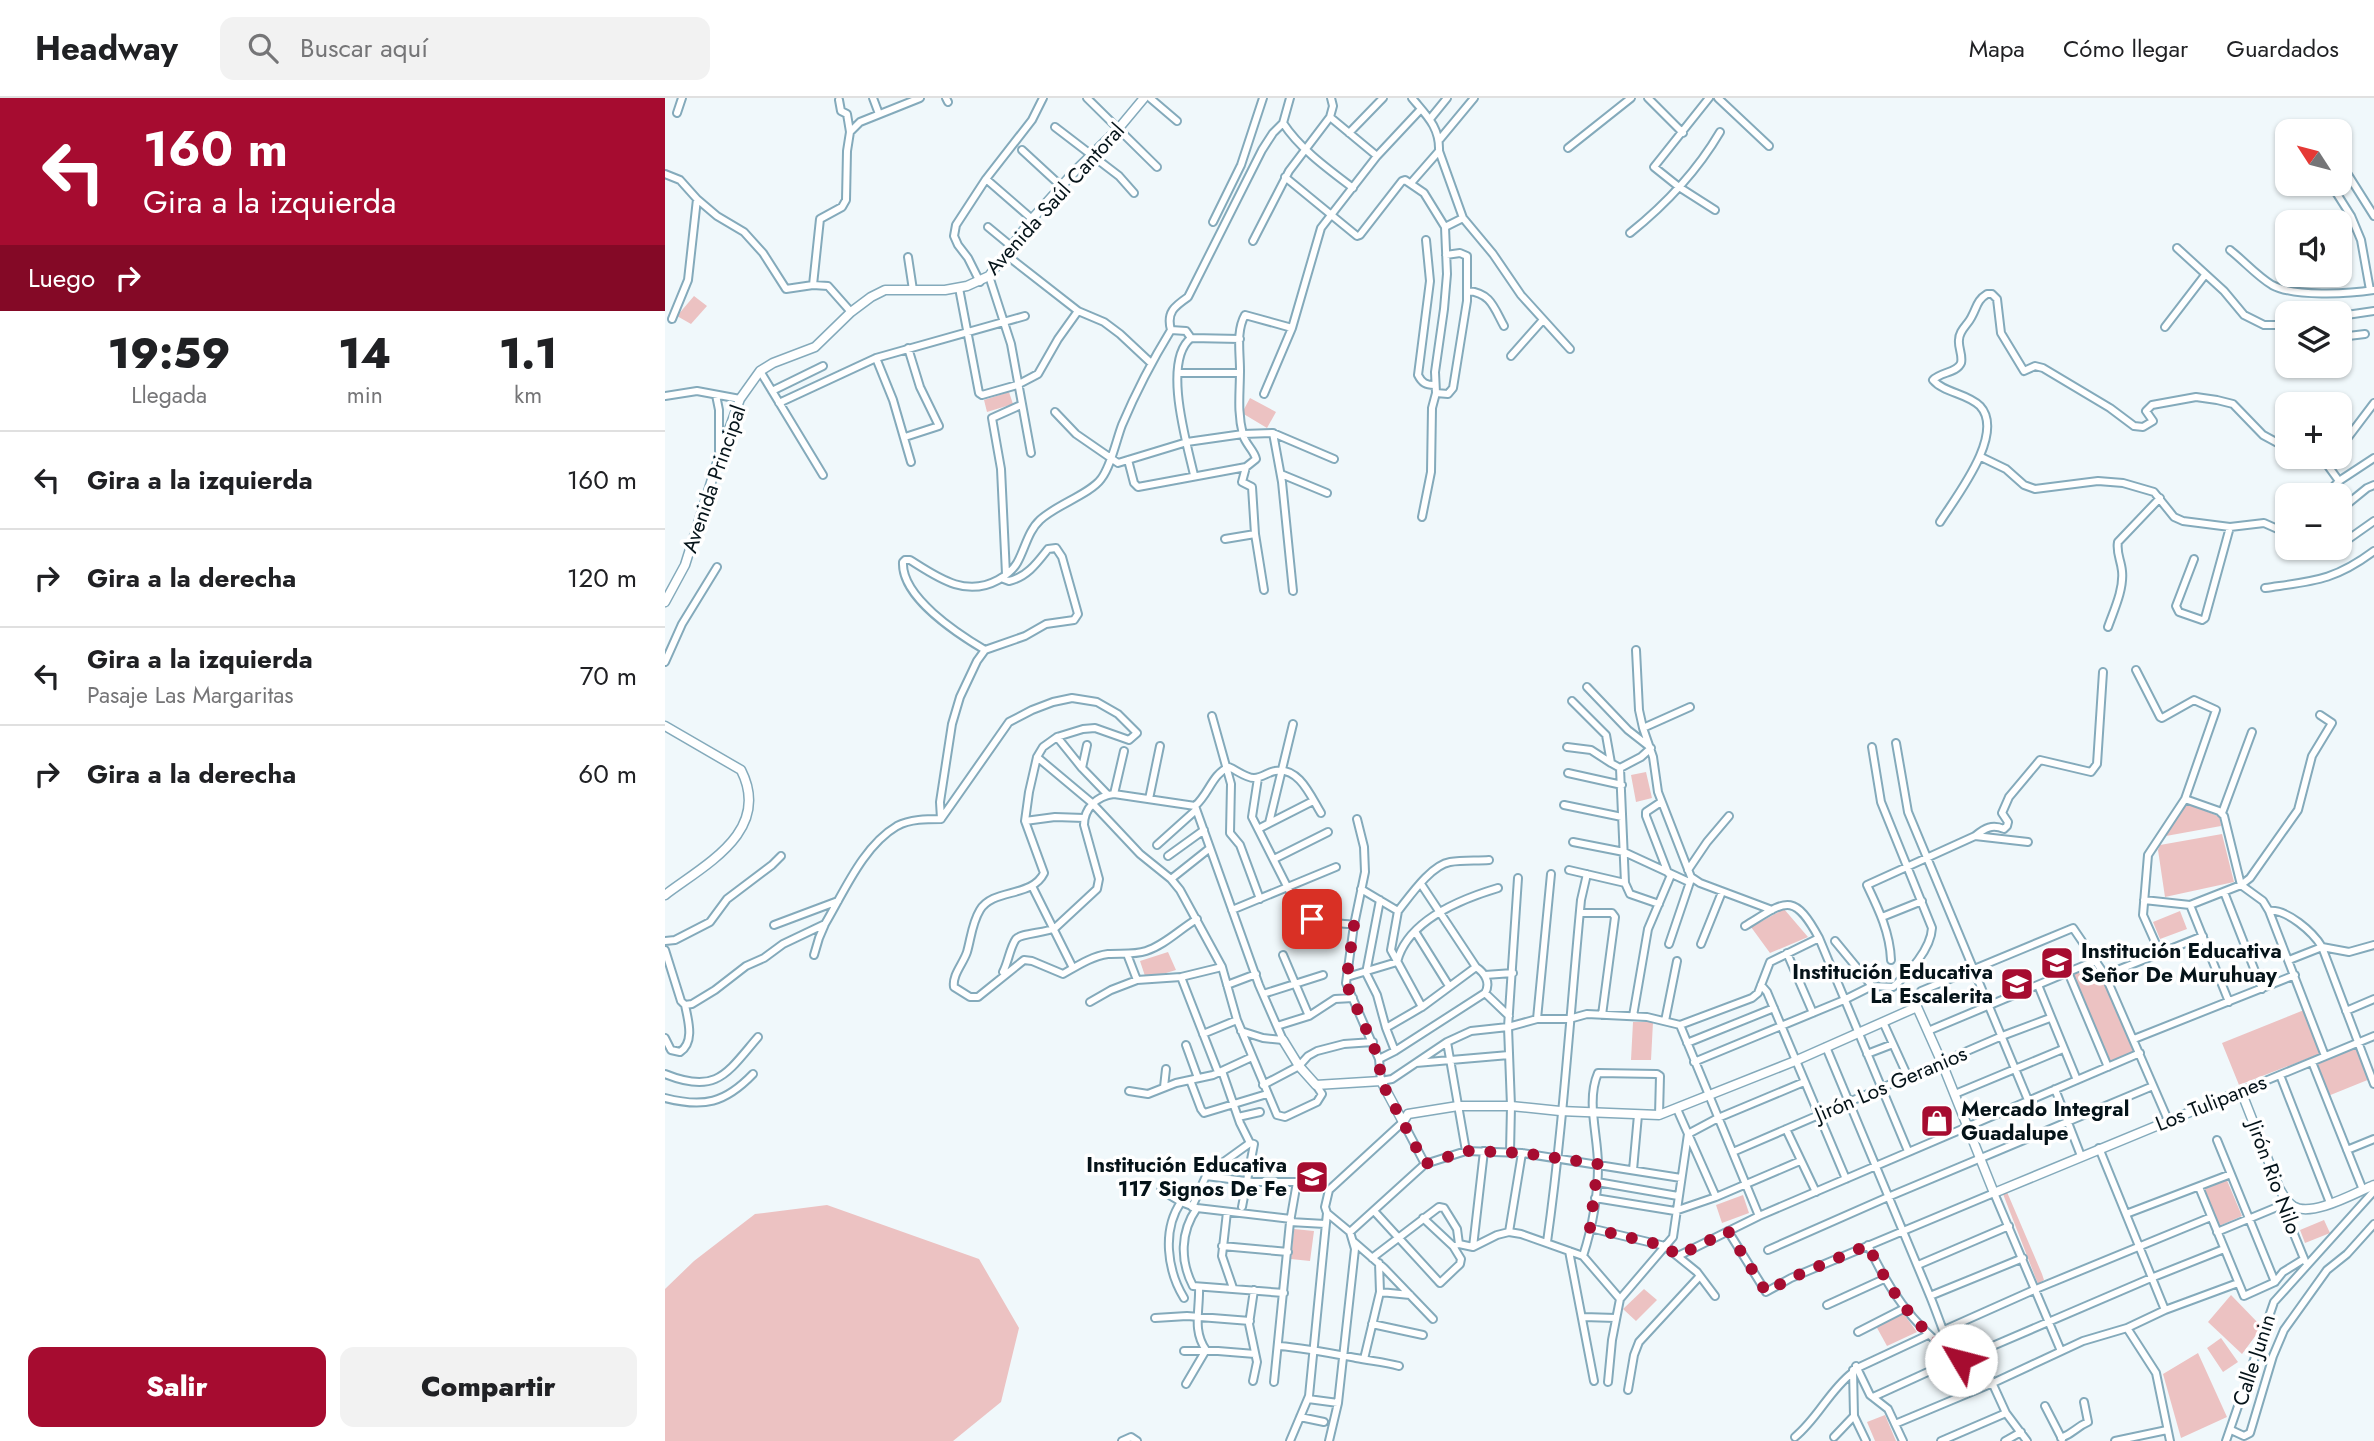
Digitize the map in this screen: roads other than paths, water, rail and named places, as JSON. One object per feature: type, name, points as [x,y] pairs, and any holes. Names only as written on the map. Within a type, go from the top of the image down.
[{"type":"street","points":[[677,113],[682,98]]},
{"type":"street","points":[[873,98],[879,114]]},
{"type":"street","points":[[850,132],[855,125],[920,98]]},
{"type":"street","points":[[979,282],[954,236],[956,226],[986,179],[1032,120],[1043,98]]},
{"type":"street","points":[[1087,98],[1157,167]]},
{"type":"street","name":"Avenida Saúl Cantoral","points":[[773,363],[815,347],[851,313],[885,290],[946,290],[979,282],[989,276],[1032,219],[1144,98]]},
{"type":"street","points":[[1150,98],[1177,121]]},
{"type":"street","points":[[1213,222],[1241,164],[1263,98]]},
{"type":"street","points":[[985,650],[955,633],[935,614],[906,580],[902,564],[908,560],[943,580],[978,587],[1004,576],[1017,564],[1037,522],[1099,482],[1108,467],[1109,458],[1133,399],[1171,330],[1171,312],[1188,297],[1262,150],[1283,123],[1290,98]]},
{"type":"street","points":[[1253,241],[1285,177],[1330,117],[1333,106],[1331,98]]},
{"type":"street","points":[[1349,133],[1383,98]]},
{"type":"street","points":[[1412,98],[1430,119],[1440,139],[1439,151],[1463,218],[1542,321],[1570,349]]},
{"type":"street","points":[[1430,119],[1447,98]]},
{"type":"street","points":[[1440,139],[1474,98]]},
{"type":"street","points":[[1568,148],[1631,98]]},
{"type":"street","points":[[1648,98],[1683,133]]},
{"type":"street","points":[[1709,98],[1654,167],[1715,210]]},
{"type":"street","points":[[1718,98],[1769,146]]},
{"type":"street","points":[[813,285],[821,217],[842,207],[845,202],[850,132],[847,114],[841,111],[839,100]]},
{"type":"street","points":[[1264,394],[1293,328],[1321,228],[1377,156],[1421,109]]},
{"type":"street","points":[[1330,117],[1377,156]]},
{"type":"street","points":[[1283,123],[1320,163],[1353,188]]},
{"type":"street","points":[[1055,127],[1119,176],[1134,192]]},
{"type":"street","points":[[1630,233],[1679,187],[1720,132]]},
{"type":"street","points":[[1022,150],[1061,186]]},
{"type":"street","points":[[1411,183],[1439,151]]},
{"type":"street","points":[[665,174],[680,180],[717,216],[744,232],[763,253],[786,289],[828,286],[851,313]]},
{"type":"street","points":[[1285,177],[1359,236],[1402,181],[1411,183],[1433,204],[1445,227],[1444,309],[1434,385],[1436,393],[1432,408],[1431,472],[1422,517]]},
{"type":"street","points":[[986,179],[1032,219]]},
{"type":"street","points":[[2352,181],[2374,216]]},
{"type":"street","points":[[2230,250],[2269,284],[2281,289],[2345,294],[2372,290],[2361,240],[2351,216],[2338,196]]},
{"type":"street","points":[[672,319],[688,280],[697,199]]},
{"type":"street","points":[[1445,227],[1463,218]]},
{"type":"street","points":[[988,227],[1011,246]]},
{"type":"street","points":[[1426,240],[1430,281],[1418,375],[1427,385],[1434,385]]},
{"type":"street","points":[[2177,248],[2224,291],[2244,315],[2264,325],[2275,325]]},
{"type":"street","points":[[1436,393],[1448,394],[1453,388],[1468,291],[1467,256],[1461,253],[1446,255]]},
{"type":"street","points":[[1005,254],[1078,312],[1104,322],[1151,363]]},
{"type":"street","points":[[908,257],[913,290]]},
{"type":"street","points":[[2165,327],[2205,275]]},
{"type":"street","points":[[989,276],[1011,344],[1031,453]]},
{"type":"street","points":[[959,288],[980,394],[984,396],[1017,385],[1041,371],[1058,339],[1078,312]]},
{"type":"street","points":[[1468,291],[1479,292],[1487,297],[1504,326]]},
{"type":"street","points":[[1940,522],[1981,457],[1987,429],[1980,406],[1933,380],[1937,375],[1959,366],[1961,330],[1973,316],[1979,300],[1987,294],[1992,294],[1997,299],[2001,333],[2025,371],[2035,366],[2043,368],[2139,428],[2153,421],[2146,411],[2152,405],[2196,397],[2233,404],[2263,435],[2275,442]]},
{"type":"street","points":[[2352,315],[2374,312]]},
{"type":"street","points":[[1128,460],[1134,483],[1138,487],[1246,467],[1256,459],[1255,453],[1246,445],[1238,403],[1240,339],[1245,315],[1293,328]]},
{"type":"street","points":[[779,402],[876,358],[1025,316]]},
{"type":"street","points":[[1511,356],[1542,321]]},
{"type":"street","points":[[1171,330],[1186,331],[1191,338]]},
{"type":"street","points":[[2352,336],[2365,334]]},
{"type":"street","points":[[1194,475],[1179,411],[1178,373],[1181,351],[1191,338],[1240,339]]},
{"type":"street","points":[[905,437],[939,426],[921,387],[908,348]]},
{"type":"street","points":[[876,358],[893,400],[911,462]]},
{"type":"street","name":"Avenida Principal","points":[[665,602],[685,565],[740,399],[761,371],[773,363]]},
{"type":"street","points":[[772,391],[823,366]]},
{"type":"street","points":[[761,371],[823,475]]},
{"type":"street","points":[[1178,373],[1240,373]]},
{"type":"street","points":[[665,396],[687,391],[740,399]]},
{"type":"street","points":[[716,394],[719,410],[719,457]]},
{"type":"street","points":[[2352,432],[2374,403]]},
{"type":"street","points":[[941,819],[940,802],[952,724],[969,676],[985,650],[1025,636],[1046,624],[1071,621],[1077,617],[1062,557],[1056,548],[1048,549],[1035,566],[1021,577],[1009,581],[1004,576],[1001,469],[992,418],[1021,405]]},
{"type":"street","points":[[1055,412],[1076,434],[1118,463],[1187,442],[1243,434],[1273,433],[1334,459]]},
{"type":"street","points":[[1273,433],[1281,474],[1293,591]]},
{"type":"street","points":[[1981,457],[2006,469],[2024,485],[2035,489],[2098,481],[2123,483],[2148,489],[2160,498],[2174,517],[2183,521],[2230,527],[2264,523],[2275,528]]},
{"type":"street","points":[[2330,469],[2339,481],[2374,458]]},
{"type":"street","points":[[1246,467],[1242,482],[1252,487],[1255,534],[1264,590]]},
{"type":"street","points":[[1281,474],[1327,493]]},
{"type":"street","points":[[2352,500],[2374,485]]},
{"type":"street","points":[[2108,627],[2122,585],[2118,542],[2160,498]]},
{"type":"street","points":[[2352,537],[2374,521]]},
{"type":"street","points":[[2194,559],[2176,606],[2179,612],[2202,620],[2205,618],[2230,527]]},
{"type":"street","points":[[1225,539],[1255,534]]},
{"type":"street","points":[[2265,588],[2310,582],[2336,575],[2358,564],[2374,551]]},
{"type":"street","points":[[665,662],[682,624],[717,567]]},
{"type":"street","points":[[1636,650],[1639,710],[1643,729],[1651,748],[1661,802],[1690,880],[1669,944]]},
{"type":"street","points":[[2136,670],[2160,717],[2194,700],[2215,710],[2185,799],[2148,855],[2143,915],[2160,953]]},
{"type":"street","points":[[1891,960],[1890,943],[1882,917],[1867,886],[1908,869],[1975,836],[1985,828],[1996,826],[2004,829],[2008,822],[2002,813],[2009,797],[2040,760],[2091,772],[2097,764],[2102,672]]},
{"type":"street","points":[[1587,687],[1627,730],[1651,748]]},
{"type":"street","points":[[941,819],[1009,722],[1053,702],[1072,698],[1097,702],[1118,714],[1137,733],[1129,740],[1095,728],[1083,729],[1057,737],[1043,747],[1037,757],[1028,792],[1025,821],[1044,873],[1040,881],[1032,886],[988,901],[981,908],[975,919],[967,952],[953,981],[954,987],[970,997],[978,997],[1024,960],[1059,974],[1108,954],[1146,951],[1167,941],[1197,919]]},
{"type":"street","points":[[1572,701],[1606,735],[1611,763]]},
{"type":"street","points":[[1643,729],[1690,707]]},
{"type":"street","points":[[2144,900],[2190,905],[2241,885],[2250,878],[2298,810],[2312,756],[2332,723],[2320,715]]},
{"type":"street","points":[[1212,716],[1231,784],[1230,833],[1240,845],[1260,899]]},
{"type":"street","points":[[1269,823],[1293,724]]},
{"type":"street","points":[[665,726],[741,770],[748,782],[751,798],[749,813],[718,858],[665,895]]},
{"type":"street","points":[[2222,813],[2252,732]]},
{"type":"street","points":[[1057,737],[1082,768],[1111,794]]},
{"type":"street","points":[[1896,743],[1908,812],[2028,1100]]},
{"type":"street","points":[[1082,768],[1087,745]]},
{"type":"street","points":[[1149,799],[1160,746]]},
{"type":"street","points":[[1567,747],[1591,750],[1620,768]]},
{"type":"street","points":[[1694,1062],[1872,986],[1893,987],[1905,976],[1928,943],[1932,928],[1881,802],[1872,747]]},
{"type":"street","points":[[1620,768],[1641,757],[1651,748]]},
{"type":"street","points":[[1111,794],[1124,751]]},
{"type":"street","points":[[1037,757],[1092,803],[1140,854],[1171,879],[1197,919],[1222,967],[1237,1020],[1263,1085],[1277,1115],[1285,1117],[1317,1102],[1322,1094],[1299,1066],[1283,1040],[1263,994],[1196,808]]},
{"type":"street","points":[[1157,845],[1196,808],[1217,774],[1229,767],[1250,778],[1281,771],[1293,774],[1301,781],[1321,813]]},
{"type":"street","points":[[1620,768],[1625,883],[1630,894],[1659,904]]},
{"type":"street","points":[[1568,773],[1622,785]]},
{"type":"street","points":[[1258,778],[1252,811],[1258,829],[1299,910],[1305,917],[1354,925]]},
{"type":"street","points":[[1001,977],[1019,936],[1048,932],[1055,928],[1097,889],[1099,879],[1084,818],[1092,803],[1111,794],[1196,808]]},
{"type":"street","points":[[2185,799],[2222,813],[2241,885],[2263,901],[2269,911],[2325,1056]]},
{"type":"street","points":[[1258,829],[1314,801]]},
{"type":"street","points":[[1633,1016],[1648,929],[1670,874],[1646,816],[1646,812],[1661,802]]},
{"type":"street","points":[[1564,805],[1622,817]]},
{"type":"street","points":[[1688,870],[1729,816]]},
{"type":"street","points":[[1025,821],[1055,817],[1084,818]]},
{"type":"street","points":[[814,955],[825,925],[872,848],[898,826],[917,820],[941,819]]},
{"type":"street","points":[[1357,819],[1364,847],[1365,872],[1346,983],[1373,1042],[1379,1059],[1381,1081],[1425,1164]]},
{"type":"street","points":[[1168,856],[1204,830]]},
{"type":"street","points":[[1274,859],[1328,832]]},
{"type":"street","points":[[1975,836],[2028,842]]},
{"type":"street","points":[[1573,842],[1624,852],[1670,874],[1772,910]]},
{"type":"street","points":[[1171,879],[1210,848]]},
{"type":"street","points":[[665,941],[675,940],[710,922],[727,899],[781,856]]},
{"type":"street","points":[[1422,1007],[1391,950],[1398,911],[1440,865],[1489,860]]},
{"type":"street","points":[[1232,910],[1336,867]]},
{"type":"street","points":[[1569,870],[1625,883]]},
{"type":"street","points":[[1537,1019],[1551,874]]},
{"type":"street","points":[[1547,1242],[1558,1159],[1560,1111],[1580,913],[1587,874]]},
{"type":"street","points":[[1510,1152],[1508,1027],[1518,878]]},
{"type":"street","points":[[1379,1059],[1485,993],[1488,986],[1485,975],[1476,967],[1421,884]]},
{"type":"street","points":[[1032,886],[1073,968]]},
{"type":"street","points":[[1397,962],[1407,940],[1439,912],[1498,888]]},
{"type":"street","points":[[1361,889],[1398,911]]},
{"type":"street","points":[[1701,944],[1722,892]]},
{"type":"street","points":[[2224,892],[2262,989]]},
{"type":"street","points":[[1380,900],[1366,973],[1377,995],[1385,1028],[1395,1051]]},
{"type":"street","points":[[774,925],[839,901]]},
{"type":"street","points":[[1882,917],[1922,901]]},
{"type":"street","points":[[1745,926],[1787,904],[1795,905],[1809,920],[1819,938],[1908,1151]]},
{"type":"street","points":[[2190,905],[2229,1002]]},
{"type":"street","points":[[2269,911],[2277,911],[2302,925],[2316,937],[2374,1084]]},
{"type":"street","points":[[1580,913],[1612,914],[1615,917],[1602,1015]]},
{"type":"street","points":[[685,1005],[692,1004],[715,990],[746,966],[764,958],[783,944],[825,925]]},
{"type":"street","points":[[2061,1351],[1979,1159],[1943,1063],[1917,1007],[1917,995],[2073,928],[2105,975],[2168,1120]]},
{"type":"street","points":[[1416,933],[1449,986]]},
{"type":"street","points":[[2105,975],[2203,936]]},
{"type":"street","points":[[1316,1085],[1392,1079],[1447,1042],[1471,1031],[1508,1027],[1537,1019],[1569,1018],[1587,1014],[1633,1016],[1680,1025],[1752,998],[1761,985],[1770,962],[1819,938]]},
{"type":"street","points":[[1835,941],[1872,986]]},
{"type":"street","points":[[2289,960],[2322,947],[2349,952],[2374,945]]},
{"type":"street","points":[[665,950],[681,1001],[685,1005],[689,1040],[687,1046],[678,1052],[671,1050],[665,1038]]},
{"type":"street","points":[[1787,953],[1813,1013]]},
{"type":"street","points":[[1127,954],[1137,980]]},
{"type":"street","points":[[1283,955],[1309,1016]]},
{"type":"street","points":[[1928,1031],[2097,960]]},
{"type":"street","points":[[1665,1021],[1677,961]]},
{"type":"street","points":[[1347,977],[1397,962]]},
{"type":"street","points":[[1090,1002],[1111,989],[1137,980],[1181,977],[1222,967]]},
{"type":"street","points":[[1385,1028],[1422,1007],[1476,967]]},
{"type":"street","points":[[2068,972],[2108,1067]]},
{"type":"street","points":[[1485,975],[1513,973]]},
{"type":"street","points":[[1227,985],[1256,974]]},
{"type":"street","points":[[1263,994],[1323,975]]},
{"type":"street","points":[[2134,1039],[2295,975]]},
{"type":"street","points":[[1181,977],[1238,1117],[1250,1143],[1254,1145],[1242,1207]]},
{"type":"street","points":[[1761,985],[1767,992],[1846,1179]]},
{"type":"street","points":[[2038,985],[2077,1080]]},
{"type":"street","points":[[1485,993],[1509,1016]]},
{"type":"street","points":[[1277,1026],[1309,1016],[1335,999],[1353,998]]},
{"type":"street","points":[[2346,1011],[2374,999]]},
{"type":"street","points":[[1290,1441],[1308,1399],[1327,1213],[1325,1207],[1329,1190],[1403,1122],[1408,1114],[1458,1106],[1511,1106],[1659,1115],[1795,1061],[1917,1007]]},
{"type":"street","points":[[1687,1043],[1774,1008]]},
{"type":"street","name":"Jirón Los Geranios","points":[[1733,1152],[1848,1101],[2050,1018]]},
{"type":"street","points":[[1203,1034],[1237,1020]]},
{"type":"street","points":[[1883,1022],[1908,1077]]},
{"type":"street","points":[[1680,1025],[1707,1096],[1759,1216]]},
{"type":"street","points":[[1241,1031],[1263,1038],[1283,1040]]},
{"type":"street","points":[[665,1074],[697,1082],[717,1079],[727,1074],[758,1037]]},
{"type":"street","name":"Los Tulipanes","points":[[1994,1193],[2374,1037]]},
{"type":"street","points":[[1263,1085],[1299,1066],[1317,1051],[1344,1044],[1373,1042]]},
{"type":"street","points":[[1447,1042],[1466,1151]]},
{"type":"street","points":[[1867,1054],[1893,1044]]},
{"type":"street","points":[[1186,1045],[1198,1078]]},
{"type":"street","points":[[1826,1047],[1918,1265],[1944,1330],[1952,1361],[1967,1393]]},
{"type":"street","points":[[1955,1094],[2063,1049]]},
{"type":"street","points":[[1678,1256],[1759,1216],[2140,1053]]},
{"type":"street","points":[[1414,1063],[1509,1055]]},
{"type":"street","points":[[1129,1091],[1148,1094],[1220,1071],[1252,1057]]},
{"type":"street","points":[[2312,1062],[2363,1190]]},
{"type":"street","points":[[1164,1087],[1166,1069]]},
{"type":"street","points":[[1583,1256],[1597,1182],[1593,1113],[1596,1076],[1601,1072],[1660,1076],[1659,1115]]},
{"type":"street","points":[[665,1098],[687,1102],[725,1098],[753,1074]]},
{"type":"street","points":[[2280,1075],[2330,1203]]},
{"type":"street","points":[[1190,1080],[1202,1112],[1267,1094]]},
{"type":"street","points":[[1688,1134],[1718,1118],[1804,1082]]},
{"type":"street","points":[[1768,1250],[2154,1086]]},
{"type":"street","points":[[2055,1089],[2081,1156]]},
{"type":"street","name":"Jirón Rio Nilo","points":[[2241,1091],[2305,1261]]},
{"type":"street","points":[[1677,1109],[1716,1197]]},
{"type":"street","points":[[1238,1117],[1260,1112]]},
{"type":"street","points":[[1633,1170],[1638,1115]]},
{"type":"street","points":[[1786,1129],[1816,1192]]},
{"type":"street","points":[[1608,1382],[1620,1299],[1673,1237],[1688,1134]]},
{"type":"street","points":[[2347,1150],[2374,1139]]},
{"type":"street","points":[[2217,1140],[2275,1282]]},
{"type":"street","points":[[1250,1143],[1206,1176],[1182,1242],[1184,1259],[1191,1284],[1199,1287],[1284,1293]]},
{"type":"street","points":[[2099,1148],[2165,1310]]},
{"type":"street","points":[[1350,1232],[1425,1164],[1466,1151],[1523,1153],[1681,1178]]},
{"type":"street","points":[[1473,1247],[1483,1151]]},
{"type":"street","points":[[1509,1232],[1523,1153]]},
{"type":"street","points":[[1595,1198],[1675,1210],[1716,1197],[1800,1161]]},
{"type":"street","points":[[2126,1214],[2231,1174]]},
{"type":"street","points":[[1206,1176],[1246,1181],[1297,1182],[1274,1382]]},
{"type":"street","points":[[1597,1182],[1678,1196]]},
{"type":"street","points":[[2217,1232],[2283,1202],[2302,1210],[2330,1203],[2374,1185]]},
{"type":"street","points":[[2199,1187],[2244,1296],[2275,1282],[2283,1272],[2305,1261]]},
{"type":"street","points":[[1161,1190],[1194,1207],[1325,1224]]},
{"type":"street","name":"Calle Junin","points":[[2226,1441],[2274,1302],[2305,1261],[2374,1191]]},
{"type":"street","points":[[1728,1231],[1766,1292],[1791,1278],[1994,1193]]},
{"type":"street","points":[[1181,1202],[1171,1226],[1169,1256],[1177,1286],[1184,1298]]},
{"type":"street","points":[[1374,1212],[1398,1238],[1440,1283],[1461,1261],[1456,1245],[1457,1229],[1444,1208],[1439,1207],[1398,1238],[1376,1260]]},
{"type":"street","points":[[1227,1212],[1222,1246],[1233,1288]]},
{"type":"street","points":[[1327,1213],[1350,1232],[1354,1242],[1355,1260],[1338,1403],[1329,1441]]},
{"type":"street","points":[[1944,1330],[2211,1217]]},
{"type":"street","points":[[1423,1218],[1456,1245],[1473,1247],[1509,1232],[1547,1242],[1583,1256],[1620,1299]]},
{"type":"street","points":[[2231,1430],[2244,1436],[2250,1433],[2275,1349],[2284,1330],[2327,1270],[2347,1254],[2374,1224]]},
{"type":"street","points":[[1918,1265],[2009,1226]]},
{"type":"street","points":[[1590,1228],[1665,1246],[1678,1256],[1715,1296]]},
{"type":"street","points":[[1354,1242],[1376,1260],[1433,1319]]},
{"type":"street","points":[[1868,1245],[1884,1279],[1905,1308],[1928,1335],[1990,1378],[2006,1413],[2027,1441]]},
{"type":"street","points":[[1222,1246],[1288,1252]]},
{"type":"street","points":[[1961,1360],[2224,1249]]},
{"type":"street","points":[[1569,1251],[1594,1381]]},
{"type":"street","points":[[1930,1296],[2023,1258]]},
{"type":"street","points":[[1364,1359],[1380,1292],[1376,1260]]},
{"type":"street","points":[[1628,1390],[1639,1342],[1699,1277]]},
{"type":"street","points":[[1827,1305],[1884,1279]]},
{"type":"street","points":[[1895,1423],[2083,1341],[2127,1328],[2165,1310],[2238,1283]]},
{"type":"street","points":[[1199,1287],[1196,1317],[1198,1333],[1206,1350]]},
{"type":"street","points":[[1253,1381],[1257,1362],[1249,1321],[1254,1290]]},
{"type":"street","points":[[1380,1292],[1410,1295]]},
{"type":"street","points":[[1858,1332],[1905,1308]]},
{"type":"street","points":[[1155,1318],[1196,1317],[1249,1321]]},
{"type":"street","points":[[1583,1317],[1616,1318]]},
{"type":"street","points":[[1372,1324],[1423,1335]]},
{"type":"street","points":[[2127,1328],[2156,1373],[2170,1441]]},
{"type":"street","points":[[1795,1437],[1809,1425],[1856,1366],[1928,1335]]},
{"type":"street","points":[[1279,1346],[1376,1359],[1399,1366]]},
{"type":"street","points":[[1186,1384],[1206,1350]]},
{"type":"street","points":[[1184,1351],[1255,1354]]},
{"type":"street","points":[[1873,1397],[1952,1361]]},
{"type":"street","points":[[1856,1366],[1873,1397],[1883,1403],[1903,1441]]},
{"type":"street","points":[[1852,1373],[1854,1416],[1865,1441]]},
{"type":"street","points":[[1308,1399],[1338,1403]]},
{"type":"street","points":[[2045,1406],[2062,1439],[2074,1433],[2078,1426],[2088,1422],[2084,1402]]},
{"type":"street","points":[[1941,1441],[2006,1413]]},
{"type":"street","points":[[1834,1437],[1854,1416]]},
{"type":"street","points":[[1300,1417],[1324,1422]]},
{"type":"street","points":[[2115,1441],[2167,1430]]},
{"type":"street","points":[[2005,1441],[2021,1432]]},
{"type":"street","points":[[1122,1441],[1131,1437],[1137,1441]]},
{"type":"place","name":"Institución Educativa Señor De Muruhuay","points":[[2057,963]]},
{"type":"place","name":"Institución Educativa La Escalerita","points":[[2017,984]]},
{"type":"place","name":"Mercado Integral Guadalupe","points":[[1937,1121]]},
{"type":"place","name":"Institución Educativa 117 Signos De Fe","points":[[1312,1177]]}]
